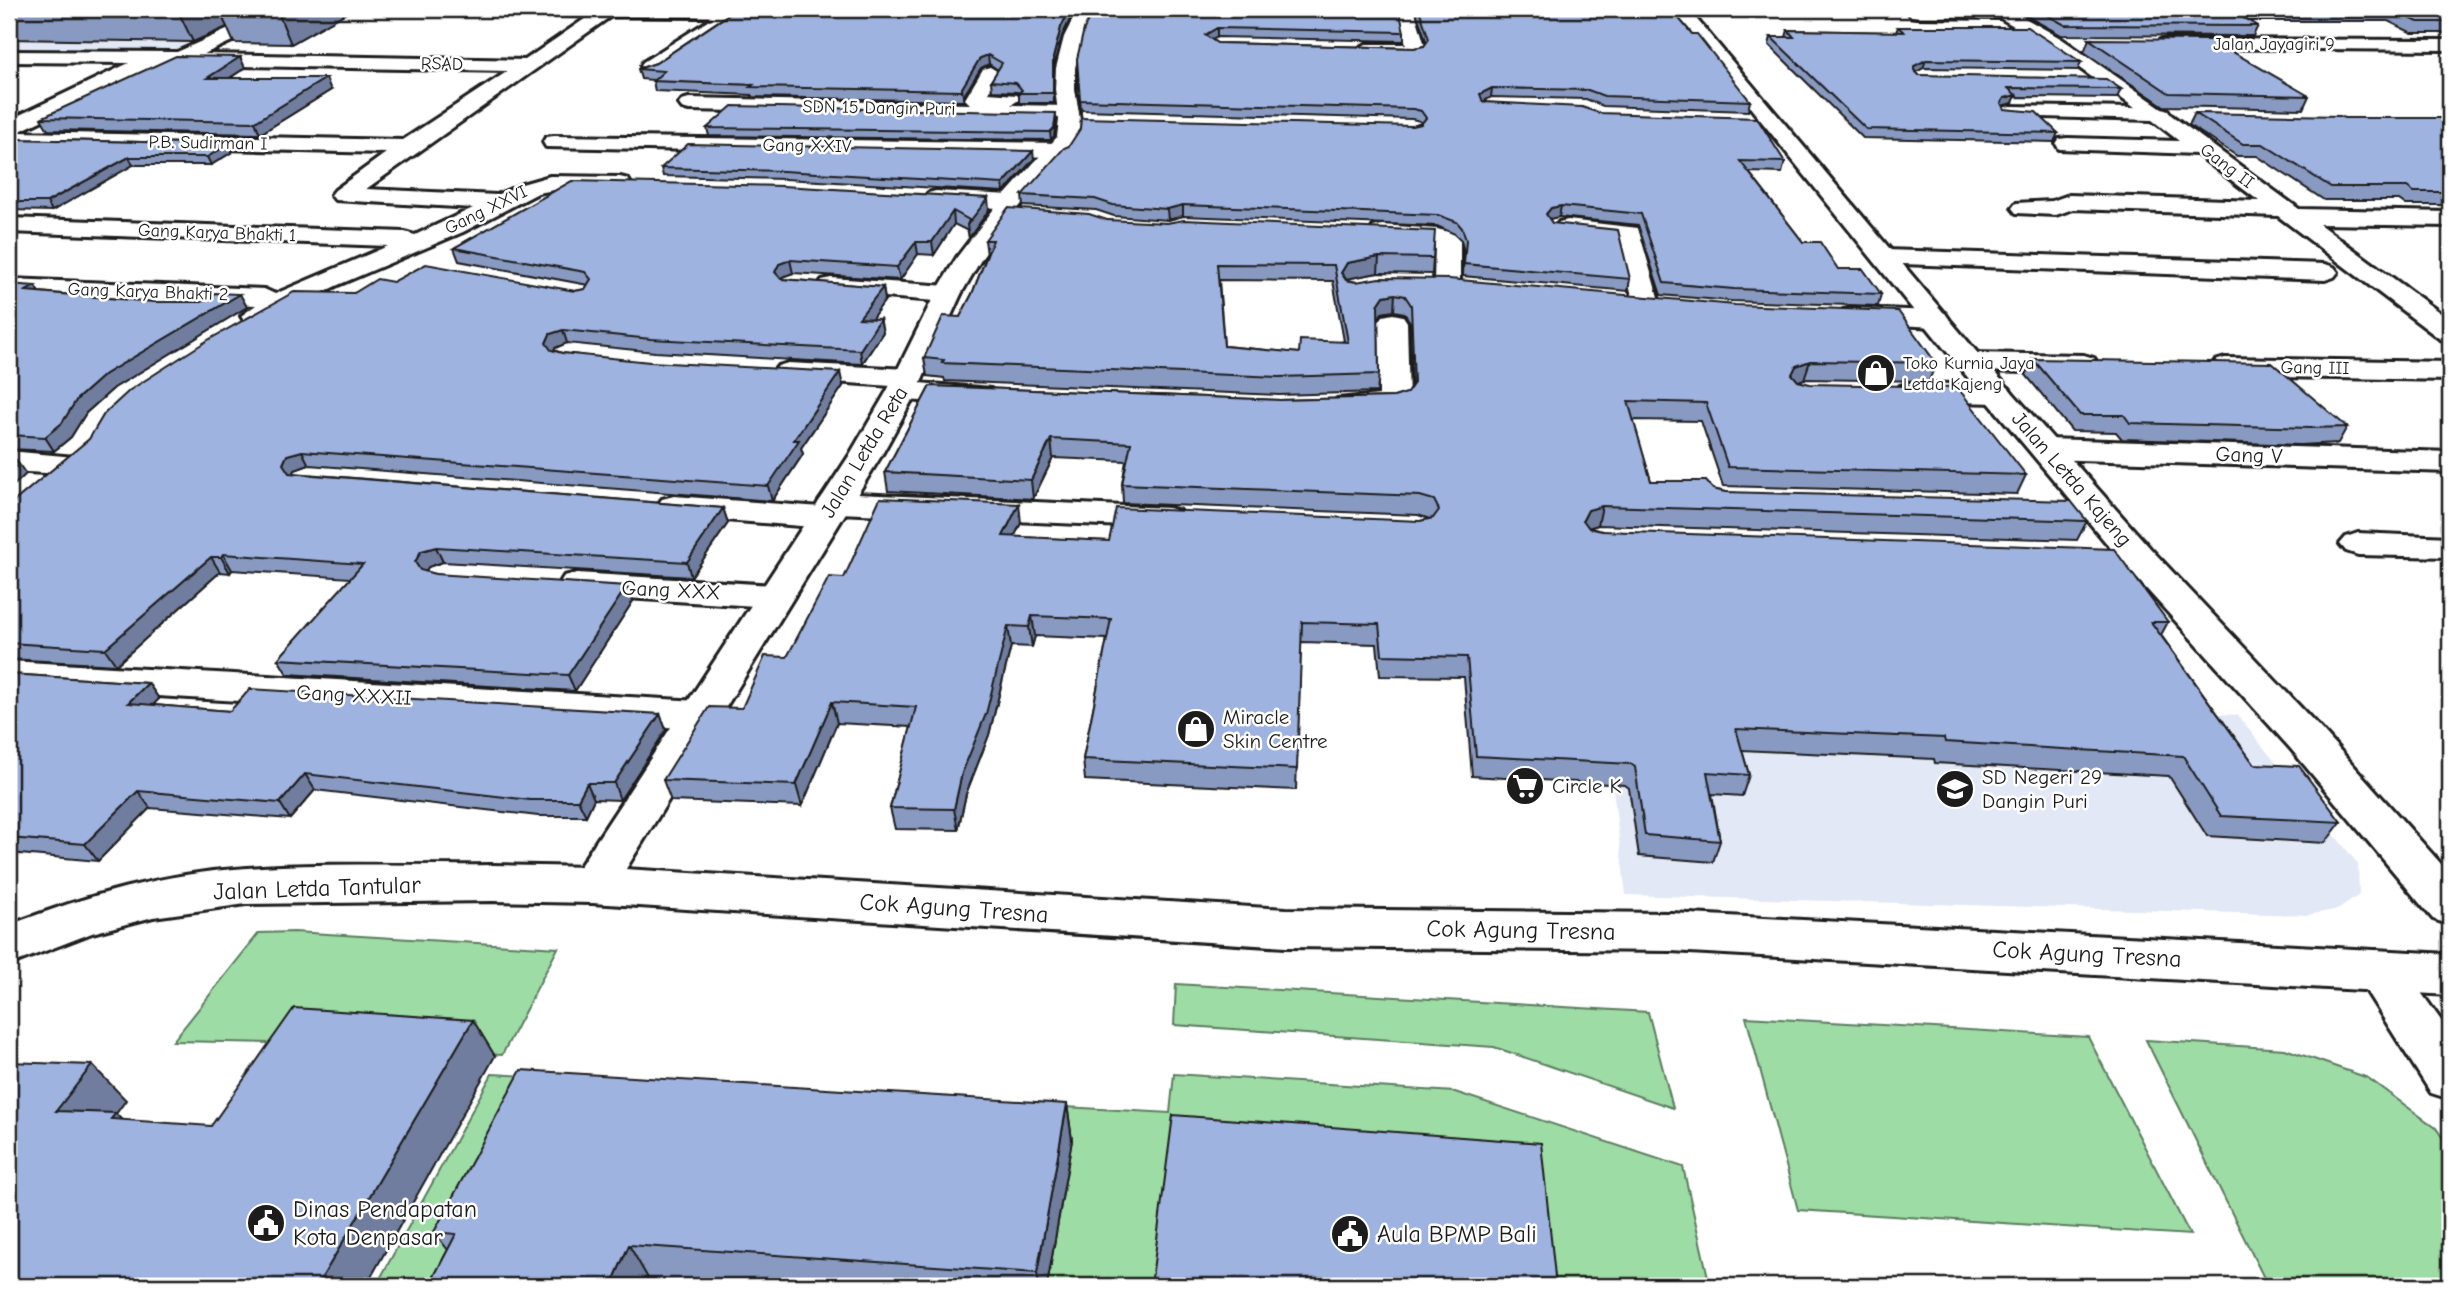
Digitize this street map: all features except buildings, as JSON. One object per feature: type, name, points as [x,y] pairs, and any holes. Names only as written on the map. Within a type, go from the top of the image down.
[{"type":"street","points":[[180,58],[287,9]]},
{"type":"street","points":[[527,9],[716,12],[729,15],[650,66]]},
{"type":"street","name":"Jalan Letda Reta","points":[[592,885],[830,511],[905,385],[948,294],[970,257],[1013,211],[1060,150],[1071,129],[1072,112],[1066,71],[1070,45],[1086,9]]},
{"type":"street","points":[[1341,48],[1416,50],[1406,9]]},
{"type":"street","name":"Jalan Letda Kajeng","points":[[1679,9],[1759,120],[1885,258],[1970,362],[2137,556],[2306,738],[2450,906]]},
{"type":"street","points":[[503,202],[344,195],[408,147],[607,10]]},
{"type":"street","points":[[1917,12],[2000,11]]},
{"type":"street","name":"Gang II","points":[[2000,11],[2056,43],[2157,114],[2448,329]]},
{"type":"street","points":[[2056,43],[2083,43]]},
{"type":"street","name":"Jalan Jayagiri 9","points":[[2151,44],[2450,45]]},
{"type":"street","points":[[9,56],[155,58]]},
{"type":"street","points":[[9,128],[155,58]]},
{"type":"street","name":"RSAD","points":[[155,58],[529,66]]},
{"type":"street","points":[[975,99],[990,73]]},
{"type":"street","points":[[2067,79],[2106,79]]},
{"type":"street","points":[[951,98],[1072,112]]},
{"type":"street","name":"SDN 15 Dangin Puri","points":[[689,104],[1072,112]]},
{"type":"street","points":[[2010,112],[2197,115]]},
{"type":"street","name":"P.B. Sudirman I","points":[[9,138],[408,147]]},
{"type":"street","name":"Gang XXIV","points":[[554,142],[1060,150]]},
{"type":"street","points":[[2067,144],[2203,148]]},
{"type":"street","name":"Gang XXVI","points":[[228,332],[287,298],[377,257],[425,240],[545,184],[644,185]]},
{"type":"street","points":[[918,197],[1013,211]]},
{"type":"street","points":[[2024,208],[2056,208],[2069,202],[2450,219]]},
{"type":"street","name":"Gang Karya Bhakti 1","points":[[9,225],[425,240]]},
{"type":"street","points":[[1559,227],[1629,233],[1634,303],[1675,307]]},
{"type":"street","points":[[1361,232],[1445,237],[1450,241],[1460,286],[1420,284]]},
{"type":"street","points":[[377,257],[431,267]]},
{"type":"street","points":[[1885,258],[2325,271]]},
{"type":"street","points":[[806,285],[948,294]]},
{"type":"street","name":"Gang Karya Bhakti 2","points":[[9,286],[287,298]]},
{"type":"street","points":[[1826,315],[1935,319]]},
{"type":"street","points":[[1315,405],[1394,403],[1392,322]]},
{"type":"street","points":[[1970,362],[2107,365]]},
{"type":"street","name":"Gang III","points":[[2203,366],[2450,371]]},
{"type":"street","points":[[761,370],[1006,396]]},
{"type":"street","points":[[1887,392],[1998,394]]},
{"type":"street","name":"Gang V","points":[[2047,449],[2450,462]]},
{"type":"street","points":[[9,461],[74,454],[34,491]]},
{"type":"street","points":[[644,504],[1196,519]]},
{"type":"street","points":[[2055,508],[2098,509]]},
{"type":"street","points":[[2358,544],[2450,547]]},
{"type":"street","points":[[2096,554],[2137,556]]},
{"type":"street","name":"Gang XXX","points":[[539,582],[774,596]]},
{"type":"street","name":"Gang XXXII","points":[[9,674],[699,715]]},
{"type":"street","name":"Jalan Letda Tantular","points":[[16,937],[153,899],[246,886],[492,883],[592,885]]},
{"type":"street","name":"Cok Agung Tresna","points":[[592,885],[1286,928],[1671,932],[2450,975]]},
{"type":"street","points":[[2378,970],[2450,1076]]},
{"type":"shaded area","points":[[9,9],[273,9],[180,53],[9,50]]},
{"type":"shaded area","name":"SD Negeri 29 Dangin Puri","points":[[1599,676],[2237,715],[2358,864],[2359,895],[2339,909],[2308,915],[1626,895]]},
{"type":"green space","points":[[294,932],[558,948],[502,1055],[320,1044],[173,1041],[259,933]]},
{"type":"green space","points":[[1176,984],[1648,1012],[1673,1108],[1494,1047],[1174,1025]]},
{"type":"green space","points":[[1746,1017],[2088,1037],[2190,1235],[1798,1210]]},
{"type":"green space","points":[[2146,1040],[2285,1049],[2368,1078],[2436,1128],[2450,1149],[2450,1286],[2268,1286]]},
{"type":"green space","points":[[492,1074],[1170,1113],[1174,1074],[1455,1092],[1683,1167],[1710,1286],[376,1286]]},
{"type":"place","name":"Toko Kurnia Jaya Letda Kajeng","points":[[1876,373]]},
{"type":"place","name":"Miracle Skin Centre","points":[[1196,729]]},
{"type":"place","name":"Circle K","points":[[1525,786]]},
{"type":"place","name":"SD Negeri 29 Dangin Puri","points":[[1955,789]]},
{"type":"place","name":"Dinas Pendapatan Kota Denpasar","points":[[266,1223]]},
{"type":"place","name":"Aula BPMP Bali","points":[[1350,1234]]}]
